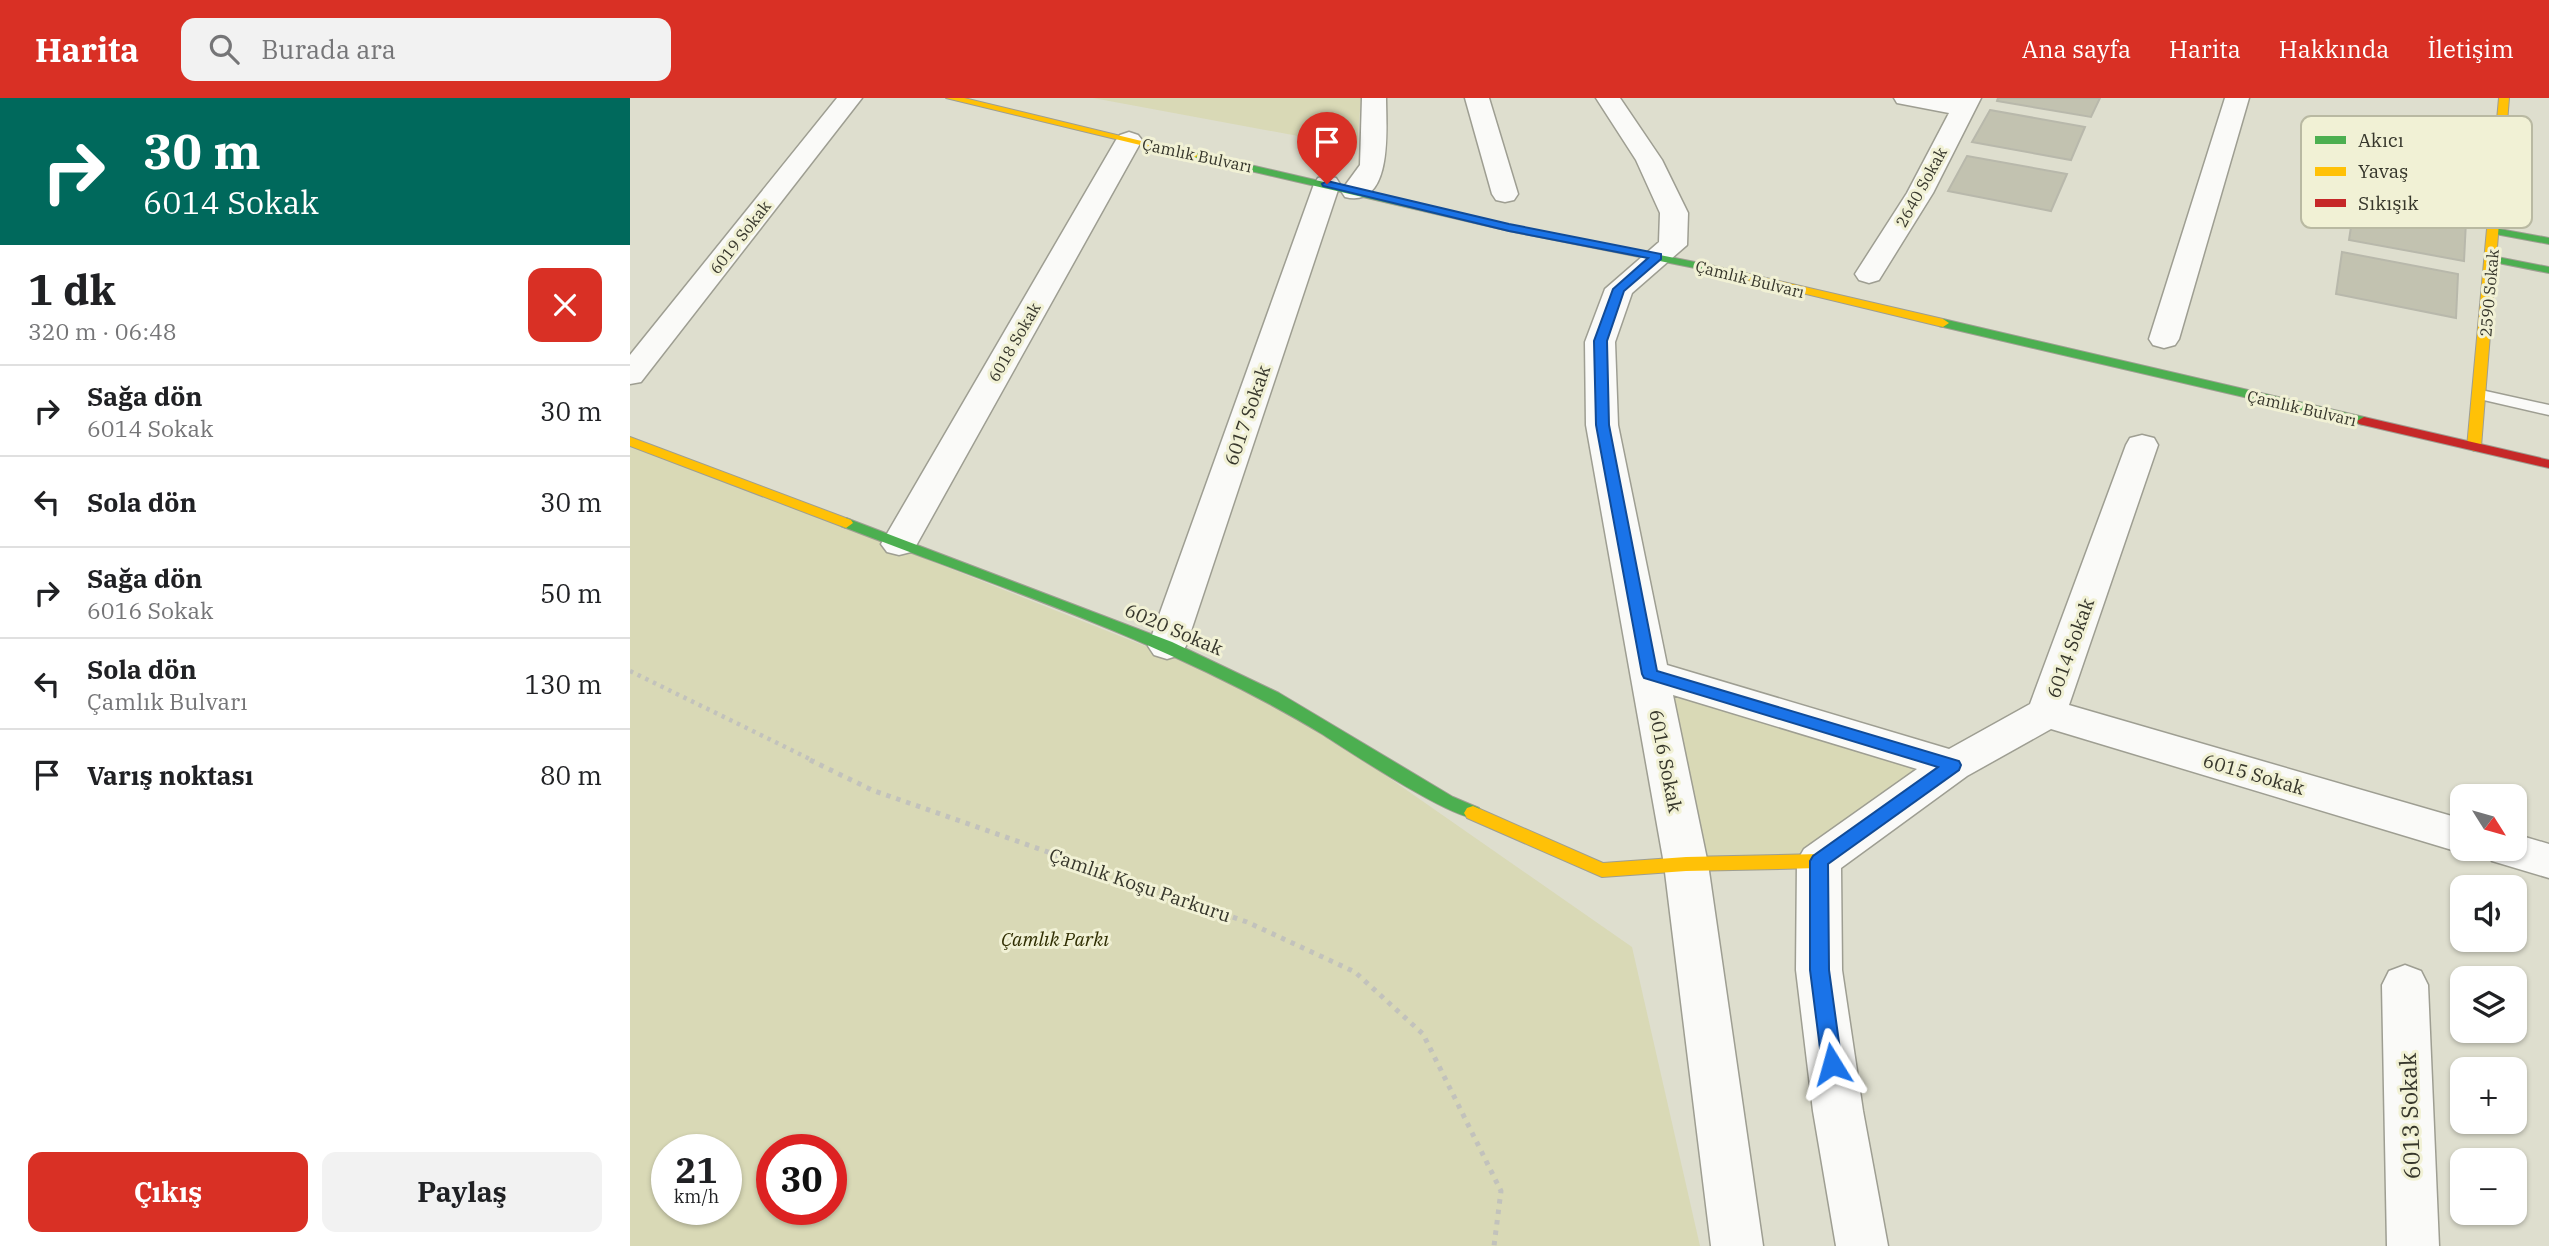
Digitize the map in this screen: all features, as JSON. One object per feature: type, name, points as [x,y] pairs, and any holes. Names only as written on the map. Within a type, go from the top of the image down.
[{"type":"street","name":"6019 Sokak","points":[[630,375],[850,98]]},
{"type":"street","name":"Çamlık Bulvarı","points":[[951,98],[1509,228],[1657,256],[2549,464]]},
{"type":"street","name":"6017 Sokak","points":[[1167,646],[1340,188],[1366,179],[1373,165],[1374,98]]},
{"type":"street","points":[[1477,98],[1505,194]]},
{"type":"street","name":"6016 Sokak","points":[[1608,98],[1649,160],[1674,214],[1673,245],[1619,289],[1600,341],[1602,425],[1686,864],[1737,1246]]},
{"type":"street","points":[[1906,98],[1966,103]]},
{"type":"street","points":[[2164,339],[2237,98]]},
{"type":"street","name":"2590 Sokak","points":[[2503,116],[2504,98]]},
{"type":"street","name":"2640 Sokak","points":[[1869,274],[1920,193],[1966,103]]},
{"type":"street","name":"6018 Sokak","points":[[899,544],[1129,140]]},
{"type":"street","name":"2590 Sokak","points":[[2474,447],[2481,395],[2494,228]]},
{"type":"street","points":[[2494,231],[2549,241]]},
{"type":"street","points":[[2492,259],[2549,270]]},
{"type":"street","name":"6020 Sokak","points":[[630,442],[1167,646],[1273,697],[1447,802],[1602,870],[1686,864],[1819,861]]},
{"type":"street","name":"6014 Sokak","points":[[1819,861],[1953,765],[2047,713],[2142,445]]},
{"type":"street","points":[[1650,674],[1953,765]]},
{"type":"street","name":"6015 Sokak","points":[[2047,713],[2450,832]]},
{"type":"street","points":[[2527,855],[2549,861]]},
{"type":"street","points":[[1819,861],[1819,970],[1838,1111],[1862,1246]]},
{"type":"street","name":"6013 Sokak","points":[[2405,985],[2413,1246]]},
{"type":"lane","points":[[2481,395],[2549,410]]},
{"type":"path","name":"Çamlık Koşu Parkuru","points":[[630,671],[872,790],[1247,922],[1356,972],[1423,1034],[1501,1191],[1494,1246]]},
{"type":"green space","points":[[1093,98],[1361,98],[1357,147]]},
{"type":"green space","name":"Çamlık Parkı","points":[[630,441],[1273,697],[1632,947],[1700,1246],[630,1246]]},
{"type":"green space","points":[[1650,674],[1953,765],[1819,861],[1686,864]]},
{"type":"building","points":[[1998,98],[2100,98],[2091,117],[1997,101]]},
{"type":"building","points":[[1990,110],[2085,127],[2071,160],[1972,142]]},
{"type":"building","points":[[1967,156],[2067,174],[2051,211],[1948,191]]},
{"type":"building","points":[[2351,228],[2466,228],[2464,261],[2349,240]]},
{"type":"building","points":[[2342,252],[2458,274],[2456,318],[2336,294]]},
{"type":"traffic: fast","points":[[1194,155],[1509,228],[1710,268]]},
{"type":"traffic: fast","points":[[2494,231],[2549,241]]},
{"type":"traffic: fast","points":[[2492,259],[2549,270]]},
{"type":"traffic: fast","points":[[1943,323],[2364,421]]},
{"type":"traffic: fast","points":[[846,523],[1167,646],[1273,697],[1447,802],[1473,813]]},
{"type":"traffic: slow","points":[[951,98],[1194,155]]},
{"type":"traffic: slow","points":[[2502,116],[2504,98]]},
{"type":"traffic: slow","points":[[2474,447],[2493,228]]},
{"type":"traffic: slow","points":[[1710,268],[1943,323]]},
{"type":"traffic: slow","points":[[630,441],[846,523]]},
{"type":"traffic: slow","points":[[1473,813],[1602,870],[1686,864],[1819,861]]},
{"type":"traffic: jam","points":[[2364,421],[2549,464]]},
{"type":"route","points":[[1327,184],[1509,228],[1657,256],[1619,289],[1600,341],[1602,425],[1650,674],[1953,765],[1819,861],[1819,970],[1832,1064]]}]
